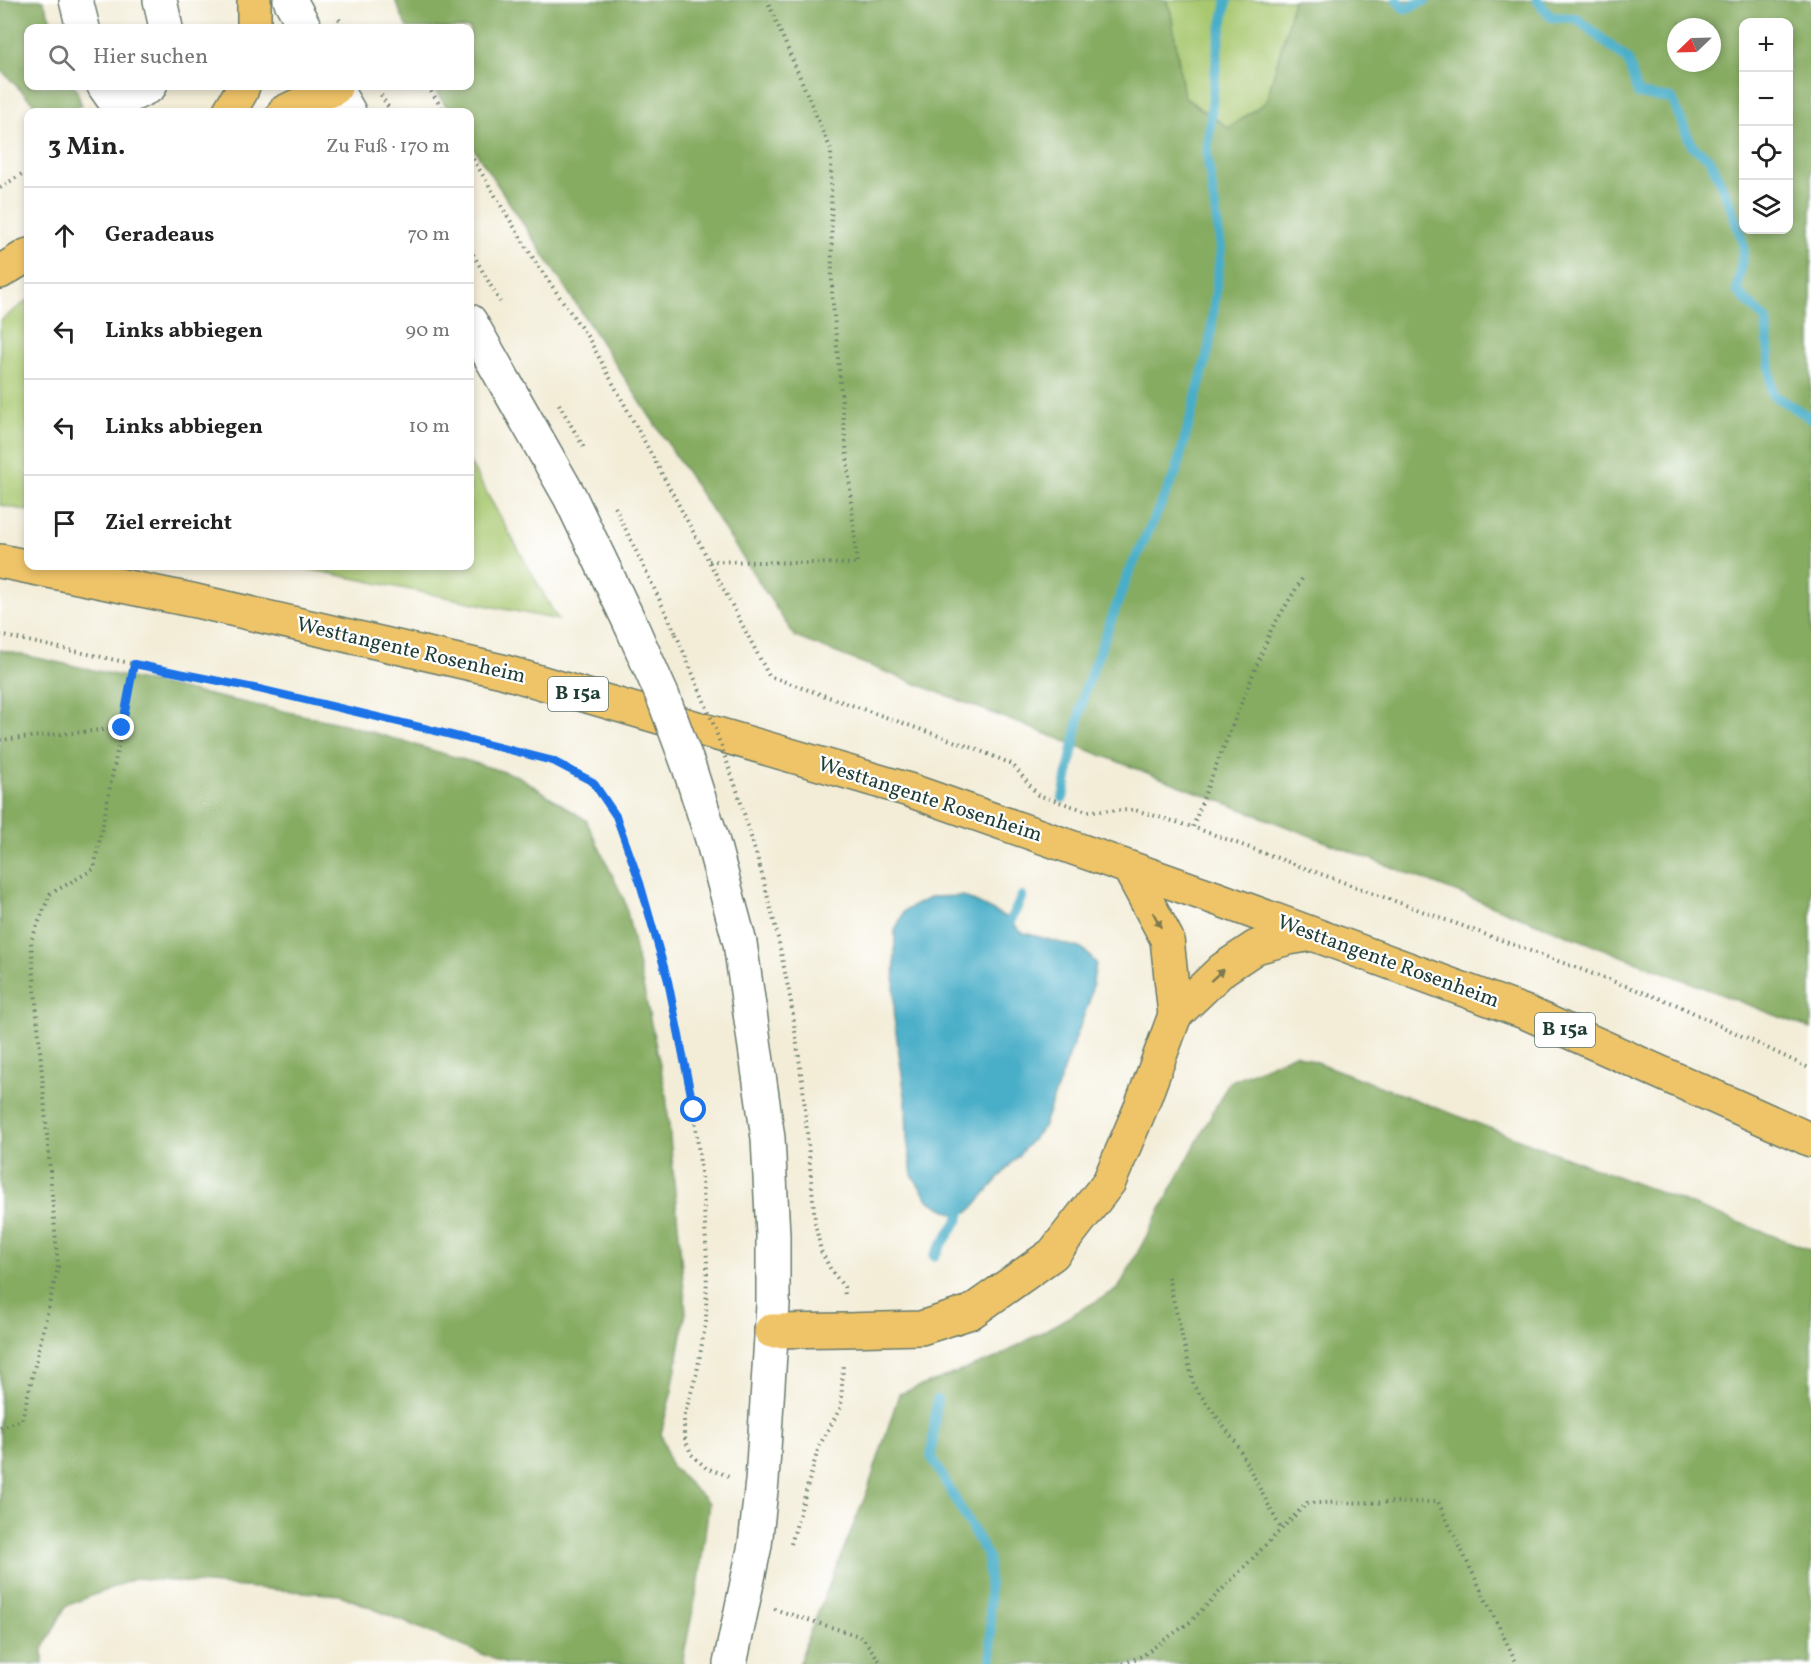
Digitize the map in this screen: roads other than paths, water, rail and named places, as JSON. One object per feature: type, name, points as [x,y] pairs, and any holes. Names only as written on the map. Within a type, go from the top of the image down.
[{"type":"highway","points":[[254,0],[254,24]]},
{"type":"highway","points":[[231,108],[242,90]]},
{"type":"highway","points":[[298,108],[339,95]]},
{"type":"highway","points":[[0,272],[24,257]]},
{"type":"highway","name":"Westtangente Rosenheim","points":[[5,559],[24,563]]},
{"type":"highway","name":"Westtangente Rosenheim","points":[[55,570],[502,671],[909,790],[1527,1013],[1811,1140]]},
{"type":"highway","points":[[1129,868],[1167,939],[1175,1015]]},
{"type":"highway","points":[[771,1330],[921,1328],[971,1312],[1053,1254],[1109,1182],[1141,1107],[1175,1015],[1223,969],[1256,947],[1313,934]]},
{"type":"street","points":[[76,0],[82,24]]},
{"type":"street","points":[[160,0],[165,24]]},
{"type":"street","points":[[290,0],[303,24]]},
{"type":"street","points":[[107,90],[116,103],[142,90]]},
{"type":"street","points":[[474,328],[570,497],[631,625],[671,717],[712,839],[740,943],[768,1138],[773,1235],[771,1330],[762,1481],[755,1545],[730,1664]]},
{"type":"water","points":[[963,896],[1010,919],[1021,932],[1083,949],[1096,963],[1090,999],[1043,1127],[970,1211],[956,1215],[929,1201],[912,1175],[907,1138],[906,1103],[894,1018],[895,931],[904,911],[931,897]]},
{"type":"waterway","points":[[1063,798],[1084,693],[1127,577],[1176,472],[1209,348],[1221,248],[1207,155],[1218,45],[1227,0]]},
{"type":"waterway","points":[[1397,0],[1404,9],[1426,0]]},
{"type":"waterway","points":[[1537,0],[1551,17],[1576,18],[1628,60],[1638,94],[1672,99],[1692,146],[1710,159],[1731,207],[1744,247],[1737,291],[1766,320],[1772,394],[1811,418]]},
{"type":"waterway","points":[[1005,933],[1022,896]]},
{"type":"waterway","points":[[934,1256],[959,1219],[964,1202]]},
{"type":"waterway","points":[[937,1400],[931,1456],[988,1557],[992,1664]]}]
